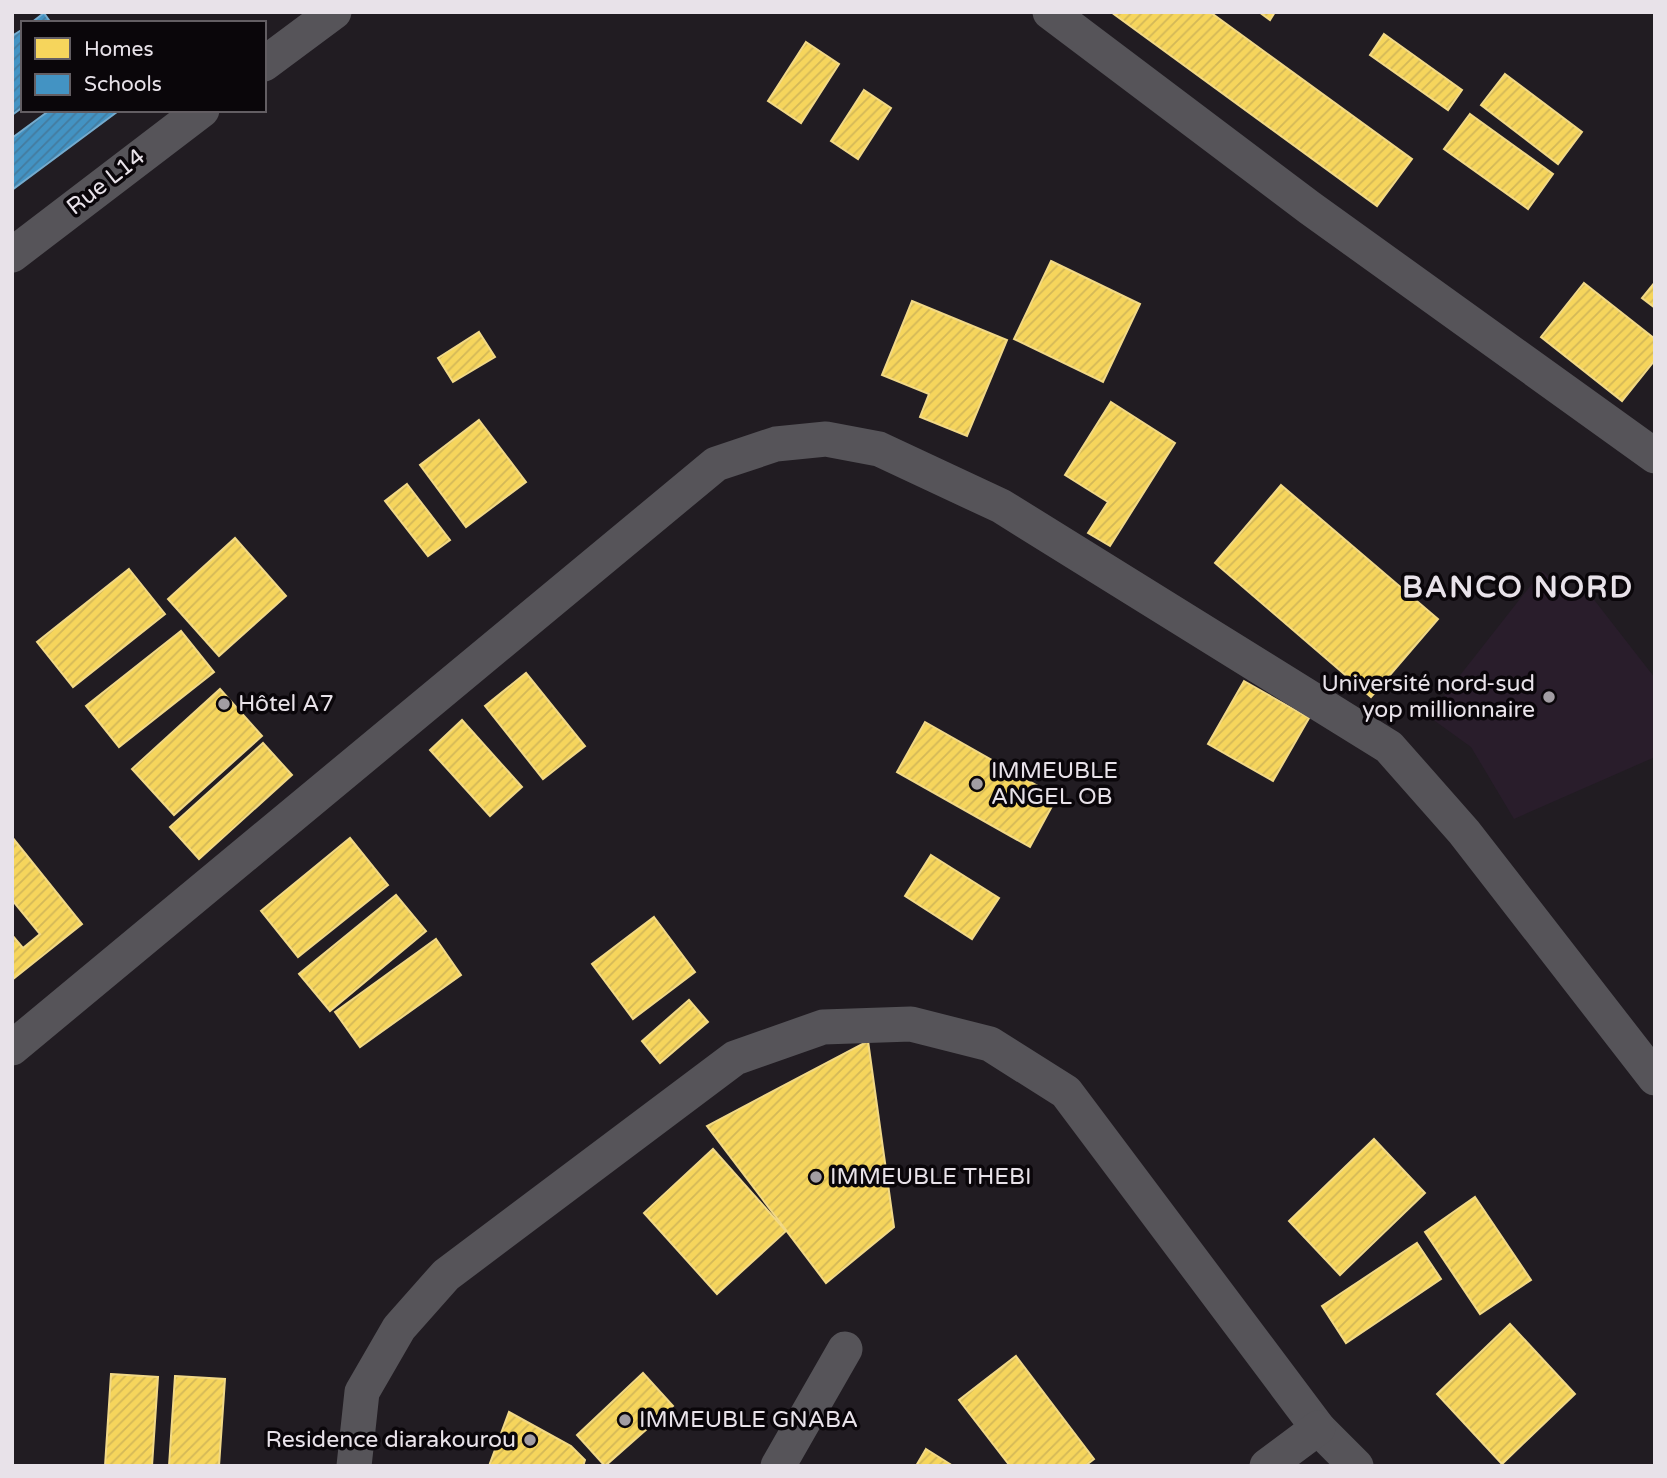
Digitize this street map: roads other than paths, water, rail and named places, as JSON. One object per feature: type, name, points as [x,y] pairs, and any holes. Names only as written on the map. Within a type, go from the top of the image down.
[{"type":"street","points":[[266,63],[334,12]]},
{"type":"street","points":[[1050,12],[1310,208],[1655,456]]},
{"type":"street","name":"Rue L14","points":[[12,255],[199,112]]},
{"type":"street","points":[[12,1048],[716,464],[776,444],[826,439],[879,449],[1001,506],[1389,747],[1464,832],[1655,1079]]},
{"type":"street","points":[[354,1466],[362,1392],[399,1328],[446,1275],[735,1058],[823,1027],[911,1024],[990,1044],[1066,1092],[1318,1428],[1356,1466]]},
{"type":"street","points":[[778,1466],[845,1349]]},
{"type":"street","points":[[1266,1466],[1318,1428]]},
{"type":"place","name":"Université nord-sud yop millionnaire","points":[[1549,697]]},
{"type":"place","name":"Hôtel A7","points":[[224,704]]},
{"type":"place","name":"IMMEUBLE ANGEL OB","points":[[977,784]]},
{"type":"place","name":"IMMEUBLE THEBI","points":[[816,1177]]},
{"type":"place","name":"IMMEUBLE GNABA","points":[[625,1420]]},
{"type":"place","name":"Residence diarakourou","points":[[530,1440]]},
{"type":"district","name":"BANCO NORD","points":[[1518,587]]}]
